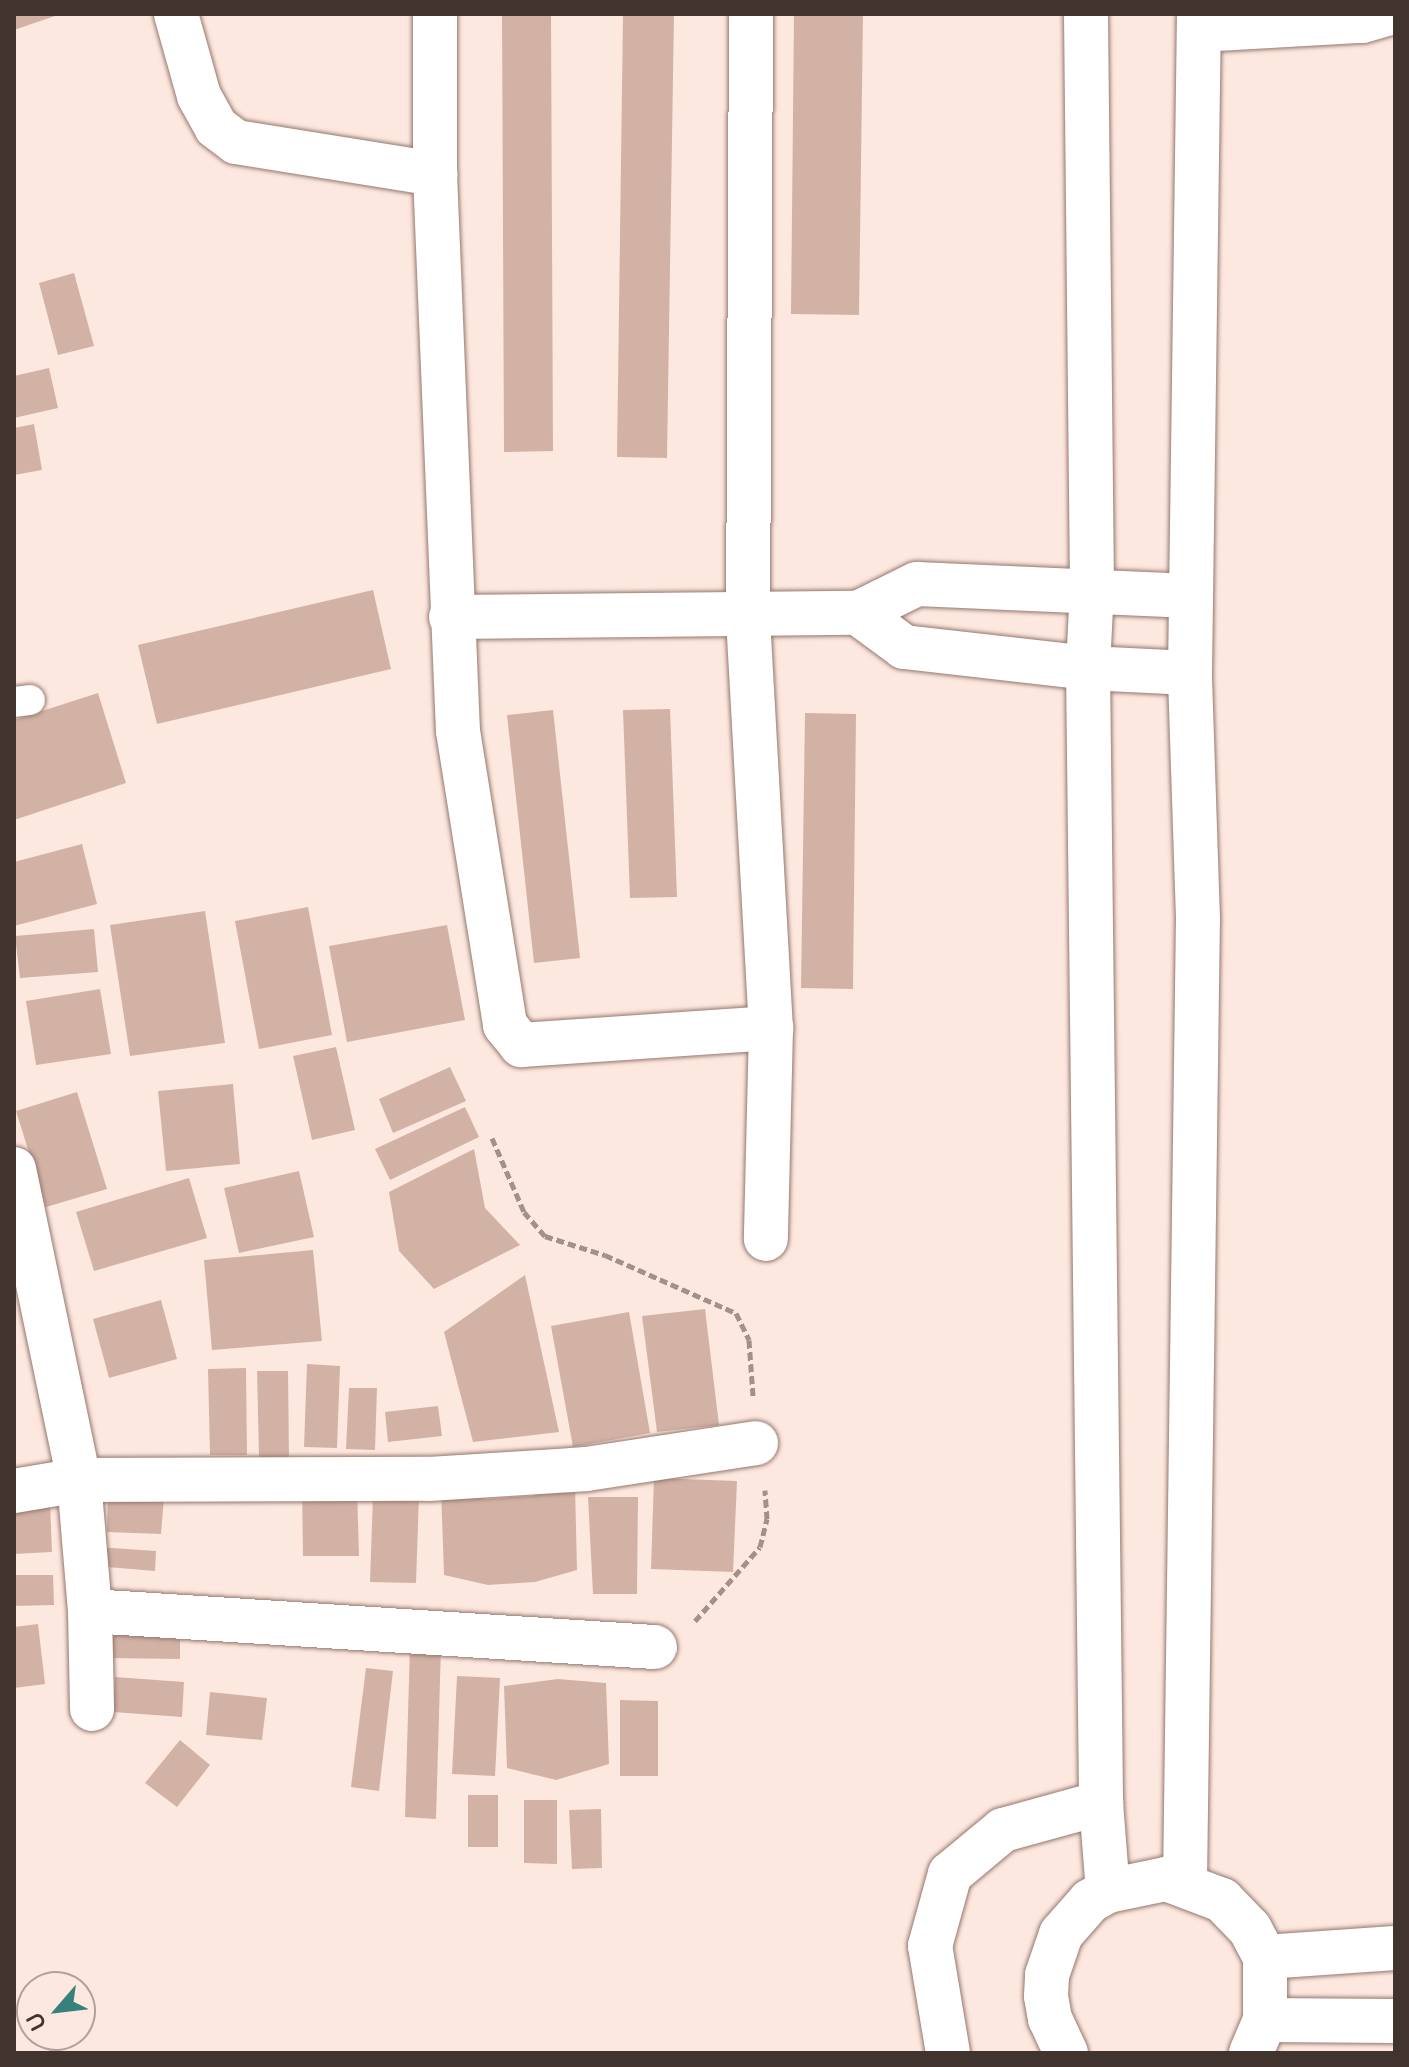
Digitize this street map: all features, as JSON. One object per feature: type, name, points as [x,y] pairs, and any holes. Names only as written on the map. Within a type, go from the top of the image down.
[{"type":"street","points":[[176,14],[199,96],[216,127],[236,142],[435,174]]},
{"type":"street","points":[[435,14],[435,174],[458,731],[503,1014],[514,1041],[554,1045],[771,1028]]},
{"type":"street","points":[[751,14],[748,618],[771,1028],[766,1239]]},
{"type":"street","points":[[1086,14],[1092,588],[1088,668],[1101,1803],[1108,1891]]},
{"type":"street","points":[[1185,1883],[1198,919],[1190,673],[1199,22],[1362,21],[1387,14]]},
{"type":"street","points":[[451,617],[748,618],[858,613],[917,584],[1092,588],[1191,596]]},
{"type":"street","points":[[858,613],[904,647],[1088,668],[1190,673]]},
{"type":"street","points":[[14,1169],[79,1480],[90,1611],[92,1709]]},
{"type":"street","points":[[14,1491],[79,1480],[429,1479],[587,1469],[756,1443]]},
{"type":"street","points":[[90,1611],[655,1647]]},
{"type":"street","points":[[948,2053],[930,1946],[950,1874],[1003,1830],[1101,1803]]},
{"type":"street","points":[[1066,2053],[1050,2019],[1046,1996],[1053,1954],[1074,1917],[1108,1891],[1146,1879],[1185,1883],[1213,1895],[1237,1913],[1265,1957],[1258,2037],[1395,2021]]},
{"type":"street","points":[[1265,1957],[1395,1948]]},
{"type":"path","points":[[492,1138],[524,1212],[545,1236],[605,1255],[736,1313],[749,1340],[756,1443],[767,1506],[760,1547],[748,1567],[680,1636],[655,1647]]},
{"type":"building","points":[[14,14],[54,14],[55,16],[14,30]]},
{"type":"building","points":[[502,14],[551,14],[553,451],[504,452]]},
{"type":"building","points":[[623,14],[674,14],[667,458],[617,457]]},
{"type":"building","points":[[794,14],[863,14],[859,315],[791,314]]},
{"type":"building","points":[[74,273],[94,346],[58,355],[39,283]]},
{"type":"building","points":[[49,368],[58,408],[14,418],[14,376]]},
{"type":"building","points":[[34,424],[42,470],[14,475],[14,428]]},
{"type":"building","points":[[373,590],[391,669],[157,724],[138,645]]},
{"type":"building","points":[[98,693],[126,783],[14,820],[14,720]]},
{"type":"building","points":[[670,709],[677,897],[630,898],[623,710]]},
{"type":"building","points":[[553,710],[580,958],[534,963],[507,715]]},
{"type":"building","points":[[805,713],[856,714],[853,989],[801,988]]},
{"type":"building","points":[[82,844],[97,904],[14,926],[14,862]]},
{"type":"building","points":[[308,907],[332,1035],[259,1049],[235,921]]},
{"type":"building","points":[[205,911],[225,1043],[130,1056],[110,925]]},
{"type":"building","points":[[447,925],[465,1020],[347,1042],[329,946]]},
{"type":"building","points":[[94,929],[98,972],[20,978],[15,936]]},
{"type":"building","points":[[100,989],[111,1054],[36,1065],[26,1001]]},
{"type":"building","points":[[336,1047],[355,1130],[312,1140],[293,1056]]},
{"type":"building","points":[[450,1067],[466,1101],[393,1133],[379,1099]]},
{"type":"building","points":[[233,1084],[240,1164],[166,1171],[158,1091]]},
{"type":"building","points":[[77,1092],[107,1189],[46,1207],[16,1111]]},
{"type":"building","points":[[465,1107],[479,1137],[390,1180],[375,1149]]},
{"type":"building","points":[[474,1149],[485,1208],[520,1245],[434,1289],[399,1251],[389,1192]]},
{"type":"building","points":[[299,1171],[314,1237],[239,1253],[224,1188]]},
{"type":"building","points":[[189,1178],[207,1238],[94,1271],[76,1212]]},
{"type":"building","points":[[313,1250],[322,1341],[212,1350],[204,1260]]},
{"type":"building","points":[[525,1275],[559,1432],[473,1442],[444,1332]]},
{"type":"building","points":[[161,1300],[177,1359],[109,1378],[93,1319]]},
{"type":"building","points":[[705,1309],[719,1425],[657,1432],[642,1316]]},
{"type":"building","points":[[629,1312],[650,1433],[573,1447],[551,1326]]},
{"type":"building","points":[[307,1364],[340,1366],[337,1448],[304,1447]]},
{"type":"building","points":[[246,1368],[247,1455],[210,1455],[208,1369]]},
{"type":"building","points":[[257,1371],[288,1371],[289,1457],[259,1457]]},
{"type":"building","points":[[349,1388],[377,1388],[375,1450],[346,1449]]},
{"type":"building","points":[[438,1406],[442,1436],[388,1442],[385,1412]]},
{"type":"building","points":[[654,1478],[737,1481],[733,1572],[651,1569]]},
{"type":"building","points":[[575,1484],[577,1570],[535,1582],[488,1585],[444,1575],[441,1488],[486,1499],[532,1496]]},
{"type":"building","points":[[357,1487],[359,1556],[303,1556],[302,1488]]},
{"type":"building","points":[[108,1494],[164,1497],[161,1534],[107,1532]]},
{"type":"building","points":[[373,1495],[419,1496],[416,1583],[370,1582]]},
{"type":"building","points":[[588,1497],[638,1497],[637,1594],[593,1594]]},
{"type":"building","points":[[50,1503],[52,1552],[14,1554],[14,1505]]},
{"type":"building","points":[[97,1547],[156,1551],[155,1571],[96,1566]]},
{"type":"building","points":[[14,1575],[53,1575],[54,1605],[14,1606]]},
{"type":"building","points":[[38,1624],[45,1684],[14,1688],[14,1627]]},
{"type":"building","points":[[108,1625],[180,1625],[180,1659],[108,1658]]},
{"type":"building","points":[[410,1645],[441,1646],[436,1819],[405,1817]]},
{"type":"building","points":[[366,1668],[393,1671],[379,1791],[351,1787]]},
{"type":"building","points":[[457,1676],[500,1678],[495,1776],[452,1774]]},
{"type":"building","points":[[115,1677],[184,1682],[182,1717],[113,1712]]},
{"type":"building","points":[[558,1679],[606,1683],[609,1764],[556,1780],[507,1768],[504,1686]]},
{"type":"building","points":[[210,1692],[267,1698],[262,1740],[206,1735]]},
{"type":"building","points":[[620,1700],[658,1701],[658,1776],[620,1776]]},
{"type":"building","points":[[180,1740],[210,1765],[177,1807],[145,1783]]},
{"type":"building","points":[[468,1795],[498,1795],[498,1847],[468,1847]]},
{"type":"building","points":[[524,1800],[557,1800],[557,1864],[524,1863]]},
{"type":"building","points":[[601,1809],[602,1868],[572,1869],[569,1810]]}]
